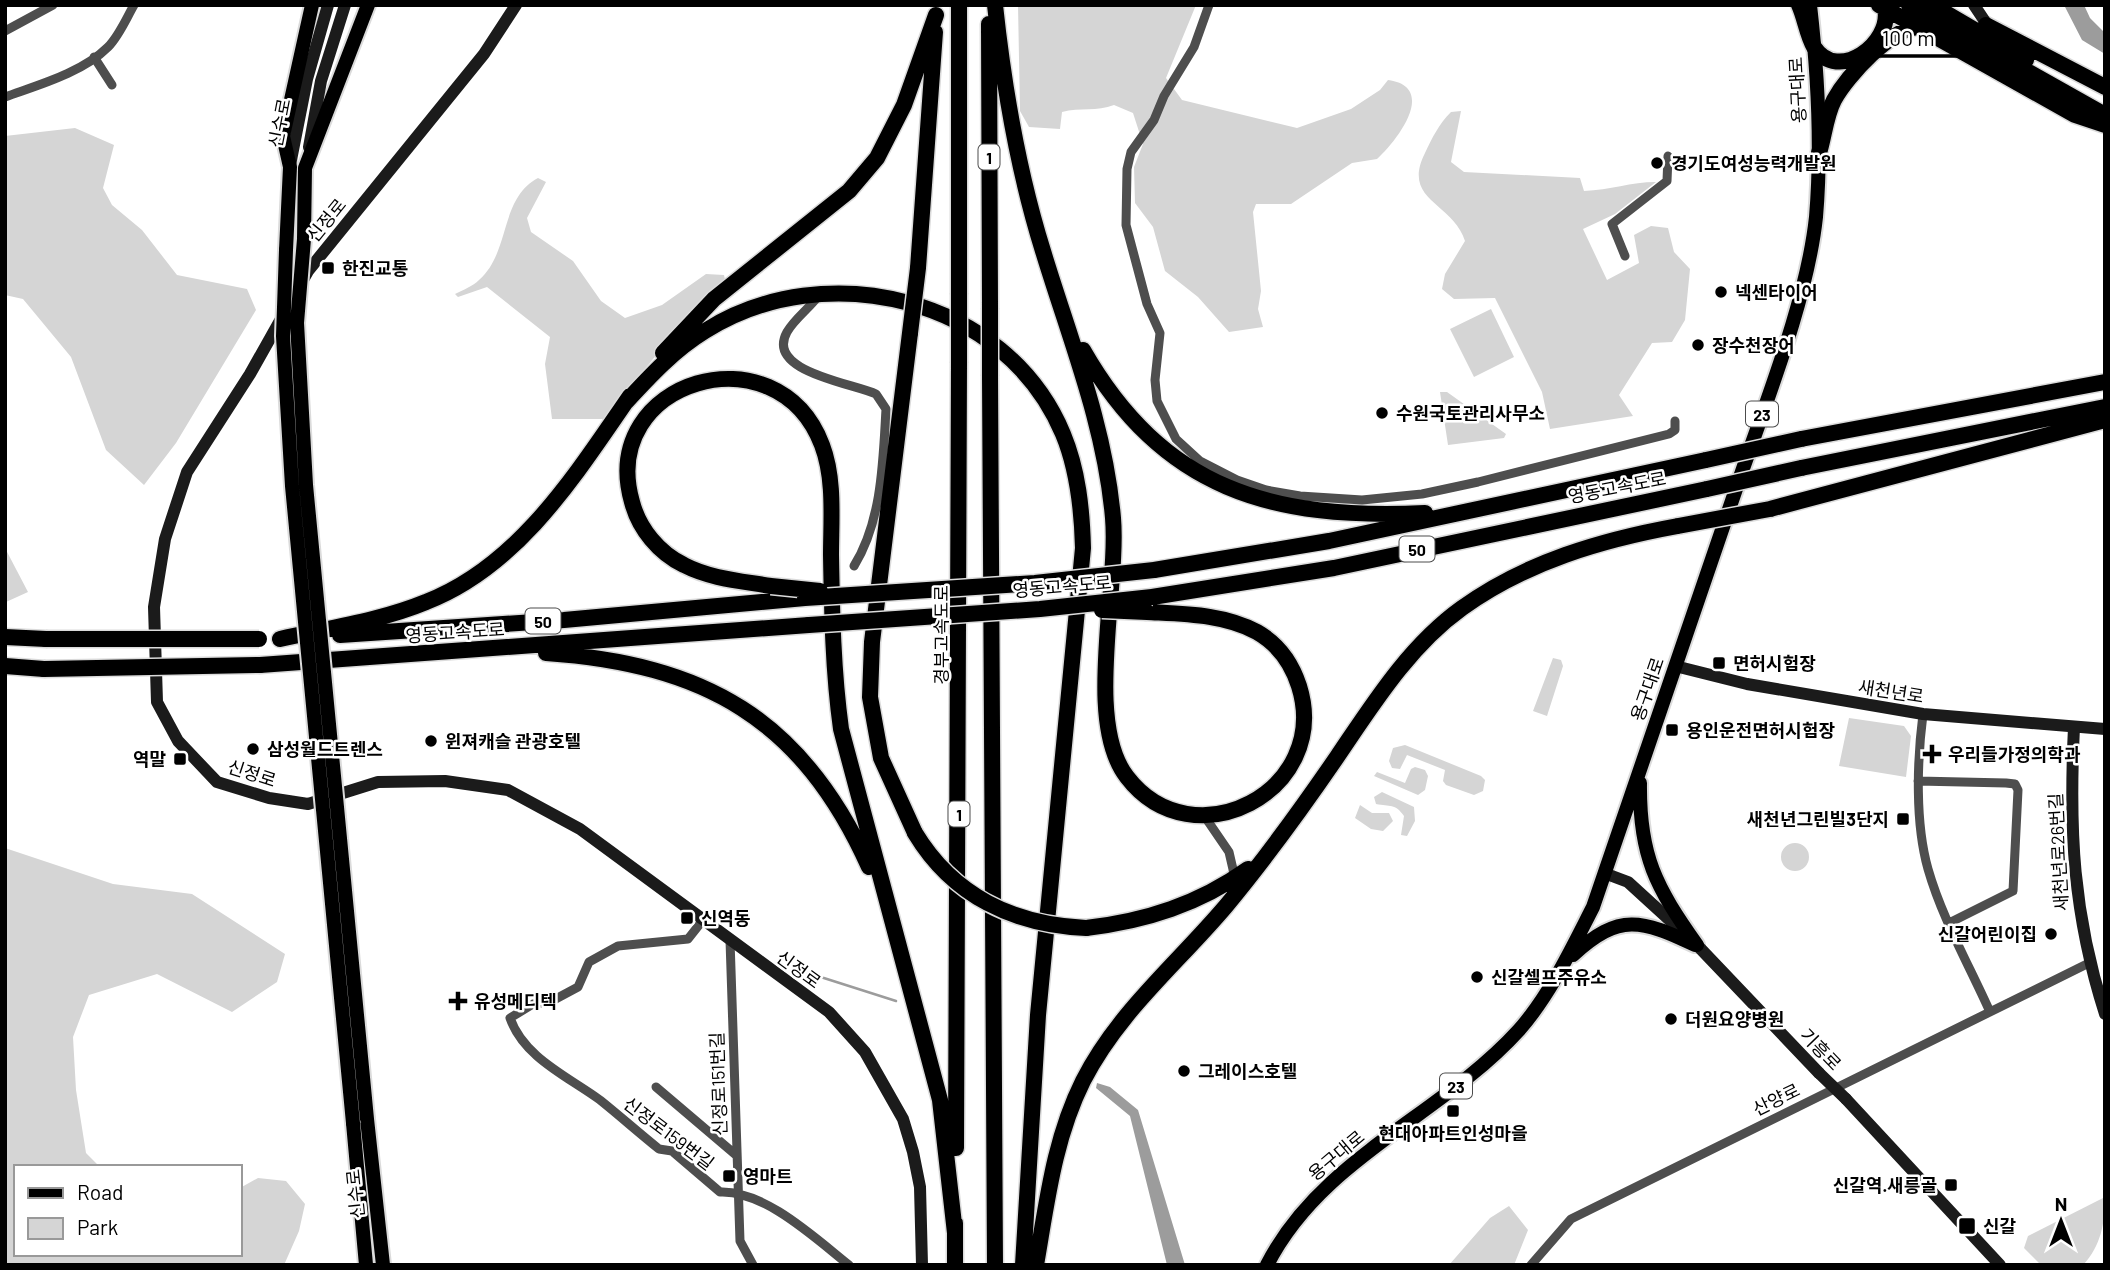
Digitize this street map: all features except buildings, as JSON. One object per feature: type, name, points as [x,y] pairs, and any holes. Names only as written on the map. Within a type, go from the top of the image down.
[{"type":"highway","name":"경부고속도로","points":[[955,1265],[959,5]]},
{"type":"highway","name":"1","points":[[988,5],[995,1265]]},
{"type":"highway","points":[[995,5],[1018,162],[1095,416],[1110,483],[1115,551],[1105,701],[1110,740],[1124,774],[1142,793],[1163,806],[1203,814],[1243,806],[1270,792],[1283,778],[1300,745],[1303,719],[1301,693],[1286,659],[1269,639],[1257,632],[1214,618],[1150,604]]},
{"type":"highway","points":[[1799,5],[1815,48],[1828,58],[1857,59],[1884,33],[1887,20],[1882,7]]},
{"type":"highway","points":[[1909,5],[2105,116]]},
{"type":"highway","points":[[1932,5],[2105,104]]},
{"type":"highway","points":[[1951,5],[2105,87]]},
{"type":"highway","points":[[1882,7],[2075,115],[2105,125]]},
{"type":"highway","points":[[936,10],[918,268],[872,642],[870,697],[881,758],[915,833],[940,870],[982,902],[1036,923],[1086,928],[1161,914],[1207,895],[1235,878],[1268,852],[1286,830]]},
{"type":"highway","points":[[280,639],[413,607],[453,590],[477,575],[517,542],[553,503],[650,367],[691,320],[825,213],[849,191],[877,158],[904,105],[936,10]]},
{"type":"highway","points":[[1819,153],[1833,101],[1851,78],[1889,39],[1907,27],[1920,27]]},
{"type":"highway","points":[[626,402],[680,349],[705,331],[766,304],[820,294],[864,293],[902,301],[964,324],[986,339],[1036,389],[1062,433],[1078,487],[1083,539],[1081,590],[1038,1015],[1023,1265]]},
{"type":"highway","points":[[1063,312],[1104,386],[1123,410],[1166,450],[1221,485],[1276,504],[1346,514],[1385,515],[1494,507]]},
{"type":"highway","points":[[871,595],[771,586],[711,575],[682,564],[658,547],[638,521],[628,480],[632,442],[647,416],[658,405],[687,386],[728,378],[770,387],[802,412],[823,449],[829,480],[834,667],[841,729],[940,1100],[955,1233]]},
{"type":"highway","name":"영동고속도로","points":[[5,637],[280,639],[564,620],[1154,570],[1329,541],[1801,439],[2105,382]]},
{"type":"highway","name":"영동고속도로","points":[[5,666],[44,669],[260,665],[1040,609],[1150,604],[2105,407]]},
{"type":"highway","points":[[1036,1265],[1059,1142],[1070,1110],[1098,1054],[1122,1018],[1225,907],[1286,830],[1392,678],[1414,651],[1460,609],[1524,571],[1560,556],[1678,526],[1770,509],[2105,420]]},
{"type":"highway","points":[[488,649],[618,661],[650,668],[687,679],[743,709],[797,756],[836,806],[855,837],[897,939]]},
{"type":"main road","points":[[297,168],[283,136],[312,5]]},
{"type":"main road","points":[[297,168],[368,5]]},
{"type":"main road","name":"용구대로","points":[[1267,1265],[1302,1211],[1338,1174],[1463,1082],[1519,1029],[1565,962],[1592,906],[1773,382],[1805,276],[1815,219],[1819,153],[1815,48],[1810,5]]},
{"type":"main road","name":"신수로","points":[[297,168],[304,239],[297,323],[306,485],[360,1121],[366,1265]]},
{"type":"main road","name":"신수로","points":[[297,168],[286,250],[282,336],[292,486],[360,1121],[383,1265]]},
{"type":"main road","points":[[1640,768],[1640,800],[1648,864],[1657,885],[1697,945]]},
{"type":"main road","points":[[1565,962],[1595,935],[1632,922],[1656,926],[1697,945]]},
{"type":"street","points":[[5,31],[53,5]]},
{"type":"street","points":[[5,97],[67,72],[94,57],[108,47],[134,5]]},
{"type":"street","name":"신수로","points":[[297,168],[307,79],[328,5]]},
{"type":"street","name":"신수로","points":[[297,168],[345,5]]},
{"type":"street","name":"신정로","points":[[516,5],[484,54],[308,271],[250,374],[187,472],[165,539],[154,607],[157,702],[177,741],[217,782],[269,798],[308,804],[378,782],[445,781],[508,790],[580,829],[829,1012],[865,1052],[903,1118],[920,1187],[922,1265]]},
{"type":"street","points":[[1209,5],[1194,47],[1164,96],[1154,120],[1130,152],[1126,225],[1147,304],[1160,333],[1155,380],[1157,401],[1176,439],[1200,461],[1237,480],[1266,489],[1300,496],[1362,500],[1422,494],[1547,467],[1669,434],[1675,430],[1675,421]]},
{"type":"street","points":[[1974,5],[1989,26]]},
{"type":"street","points":[[94,57],[112,85]]},
{"type":"street","points":[[1625,256],[1612,224],[1667,180],[1668,156]]},
{"type":"street","points":[[820,294],[789,329],[783,346],[786,355],[799,368],[810,373],[849,383],[876,394],[886,410],[872,524],[864,550],[854,566]]},
{"type":"street","name":"새천년로","points":[[1675,666],[1747,684],[1923,714],[2105,729]]},
{"type":"street","points":[[1923,714],[1918,781],[1928,867],[1949,923],[1990,1012]]},
{"type":"street","name":"새천년로26번길","points":[[2074,727],[2070,811],[2079,920],[2105,1014]]},
{"type":"street","points":[[1918,781],[2006,783],[2015,784],[2018,790],[2013,891],[1949,923]]},
{"type":"street","points":[[1203,814],[1228,852],[1235,878]]},
{"type":"street","name":"기흥로","points":[[1604,873],[1628,883],[1697,945],[1846,1099],[2000,1265]]},
{"type":"street","name":"신정로159번길","points":[[703,920],[688,939],[618,946],[589,962],[578,987],[550,1002],[533,1004],[510,1018],[514,1029],[553,1070],[599,1100],[659,1149],[672,1151],[720,1192],[739,1191],[793,1221],[849,1265]]},
{"type":"street","name":"신정로151번길","points":[[730,940],[740,1241],[753,1265]]},
{"type":"street","name":"산양로","points":[[1531,1265],[1571,1219],[2089,963]]},
{"type":"street","points":[[656,1087],[736,1155]]},
{"type":"green space","points":[[1018,5],[1196,5],[1166,78],[1182,100],[1297,128],[1351,109],[1380,90],[1388,80],[1403,85],[1410,93],[1412,104],[1409,116],[1394,140],[1377,159],[1352,163],[1291,204],[1256,204],[1253,212],[1261,291],[1258,309],[1263,327],[1229,332],[1198,297],[1165,271],[1153,227],[1135,203],[1134,167],[1143,144],[1133,113],[1114,105],[1069,111],[1062,112],[1060,129],[1029,127],[1020,111]]},
{"type":"green space","points":[[1461,111],[1451,162],[1464,172],[1580,178],[1584,191],[1656,182],[1615,214],[1583,229],[1607,280],[1639,263],[1634,235],[1651,226],[1668,228],[1674,252],[1690,269],[1685,320],[1672,342],[1652,343],[1619,395],[1633,416],[1550,429],[1542,392],[1495,298],[1454,299],[1442,289],[1445,274],[1465,241],[1459,228],[1424,192],[1419,182],[1419,169],[1430,142],[1443,121],[1451,112]]},
{"type":"green space","points":[[75,128],[114,145],[103,188],[112,205],[142,230],[177,275],[247,289],[256,310],[176,443],[144,485],[106,450],[71,357],[23,299],[5,295],[5,136]]},
{"type":"green space","points":[[538,178],[546,182],[527,218],[531,232],[573,261],[601,301],[625,318],[662,305],[706,274],[724,275],[726,284],[665,344],[605,419],[552,419],[545,364],[550,337],[487,287],[458,297],[455,294],[477,282],[489,268],[517,199],[526,187]]},
{"type":"green space","points":[[1491,309],[1514,357],[1474,377],[1450,329]]},
{"type":"green space","points":[[1440,392],[1447,392],[1506,434],[1504,438],[1448,445]]},
{"type":"green space","points":[[5,548],[28,592],[6,602],[5,602]]},
{"type":"green space","points":[[1553,658],[1561,660],[1563,666],[1547,716],[1533,711]]},
{"type":"green space","points":[[1849,718],[1904,726],[1911,736],[1906,777],[1839,766]]},
{"type":"green space","points":[[1405,745],[1481,776],[1485,780],[1483,791],[1474,795],[1446,785],[1443,781],[1445,770],[1407,755],[1400,769],[1392,768],[1389,761],[1393,748]]},
{"type":"green space","points":[[1415,767],[1425,770],[1428,776],[1425,790],[1418,795],[1374,776],[1377,772],[1405,783],[1411,769]]},
{"type":"green space","points":[[1382,792],[1414,807],[1415,821],[1407,836],[1401,835],[1404,816],[1401,812],[1392,806],[1376,804],[1374,797]]},
{"type":"green space","points":[[1360,805],[1372,813],[1389,813],[1393,821],[1383,831],[1371,829],[1355,818]]},
{"type":"green space","points":[[1795,843],[1805,847],[1809,857],[1805,867],[1795,871],[1785,867],[1781,857],[1785,847]]},
{"type":"green space","points":[[5,848],[113,884],[192,894],[285,954],[277,982],[232,1012],[157,974],[89,995],[73,1037],[76,1090],[86,1153],[98,1165],[14,1165],[14,1256],[242,1256],[242,1187],[258,1178],[286,1181],[305,1204],[299,1231],[284,1265],[5,1265]]},
{"type":"green space","points":[[2105,1197],[2101,1234],[2083,1265],[2041,1265],[2024,1248],[2028,1236]]},
{"type":"green space","points":[[1509,1206],[1528,1230],[1514,1265],[1449,1265],[1490,1218]]},
{"type":"shaded area","points":[[2064,5],[2084,5],[2090,18],[2105,33],[2105,54],[2082,40]]},
{"type":"shaded area","points":[[1097,1083],[1110,1087],[1138,1110],[1185,1265],[1167,1265],[1130,1116],[1096,1088]]},
{"type":"waterway","points":[[805,972],[896,1001]]},
{"type":"place","name":"경기도여성능력개발원","points":[[1657,163]]},
{"type":"place","name":"한진교통","points":[[328,268]]},
{"type":"place","name":"넥센타이어","points":[[1721,292]]},
{"type":"place","name":"장수천장어","points":[[1698,345]]},
{"type":"place","name":"수원국토관리사무소","points":[[1382,413]]},
{"type":"place","name":"면허시험장","points":[[1719,663]]},
{"type":"place","name":"용인운전면허시험장","points":[[1672,730]]},
{"type":"place","name":"윈져캐슬 관광호텔","points":[[431,741]]},
{"type":"place","name":"삼성월드트렌스","points":[[253,749]]},
{"type":"place","name":"우리들가정의학과","points":[[1932,754]]},
{"type":"place","name":"역말","points":[[180,759]]},
{"type":"place","name":"새천년그린빌3단지","points":[[1903,819]]},
{"type":"place","name":"신역동","points":[[687,918]]},
{"type":"place","name":"신갈어린이집","points":[[2051,934]]},
{"type":"place","name":"신갈셀프주유소","points":[[1477,977]]},
{"type":"place","name":"유성메디텍","points":[[458,1001]]},
{"type":"place","name":"더원요양병원","points":[[1671,1019]]},
{"type":"place","name":"그레이스호텔","points":[[1184,1071]]},
{"type":"place","name":"현대아파트인성마을","points":[[1453,1111]]},
{"type":"place","name":"영마트","points":[[729,1176]]},
{"type":"place","name":"신갈역.새릉골","points":[[1951,1185]]},
{"type":"place","name":"신갈","points":[[1967,1226]]}]
